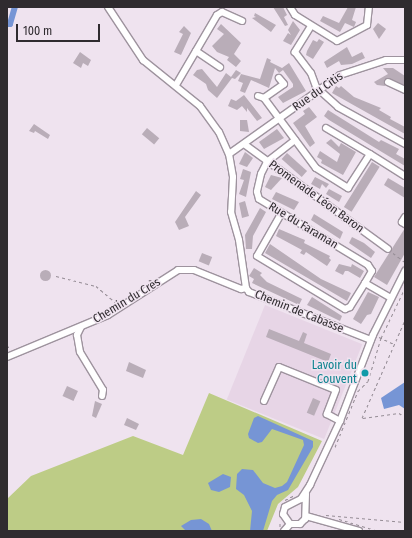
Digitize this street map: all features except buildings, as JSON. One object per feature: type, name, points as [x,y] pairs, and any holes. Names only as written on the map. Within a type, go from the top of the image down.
[{"type":"street","name":"Chemin de Cabasse","points":[[108,7],[143,60],[176,85],[200,106],[219,132],[229,154],[233,177],[231,212],[239,240],[246,288],[249,292],[372,338]]},
{"type":"street","points":[[290,7],[295,15],[311,26],[341,41],[367,24],[368,7]]},
{"type":"street","points":[[176,85],[217,15],[222,12],[242,21]]},
{"type":"street","points":[[311,26],[295,52],[304,62],[319,90],[338,106],[405,144]]},
{"type":"street","points":[[196,51],[220,67]]},
{"type":"street","name":"Rue du Citis","points":[[229,154],[347,72],[386,60],[405,60]]},
{"type":"street","points":[[264,98],[284,84],[279,78]]},
{"type":"street","points":[[388,82],[405,90]]},
{"type":"street","points":[[258,96],[264,98],[316,168],[348,188],[370,154]]},
{"type":"street","points":[[326,128],[405,176]]},
{"type":"street","name":"Rue du Faraman","points":[[295,140],[267,162],[261,174],[257,192],[259,199],[281,214],[368,265],[372,271],[365,284]]},
{"type":"street","name":"Promenade Léon Baron","points":[[244,144],[388,249]]},
{"type":"street","points":[[281,214],[257,256],[345,309],[350,307],[365,284],[391,298]]},
{"type":"street","points":[[405,217],[402,222],[405,224]]},
{"type":"street","name":"Chemin du Crès","points":[[7,357],[81,327],[119,308],[178,270],[194,270],[241,289],[246,288]]},
{"type":"street","points":[[306,494],[296,502],[288,504],[284,510],[284,518],[290,524],[300,524],[306,516],[306,494],[340,422],[372,338],[405,271]]},
{"type":"street","points":[[81,327],[77,335],[80,352],[103,390],[102,396]]},
{"type":"street","points":[[264,401],[279,367],[336,390],[327,414],[340,422]]},
{"type":"street","points":[[296,502],[305,507]]},
{"type":"street","points":[[306,516],[359,531]]},
{"type":"street","points":[[284,531],[290,524]]},
{"type":"path","points":[[388,249],[405,262]]},
{"type":"path","points":[[56,276],[96,286],[111,297],[119,308]]},
{"type":"path","points":[[334,449],[358,391],[372,372],[373,361],[381,338],[405,288]]},
{"type":"path","points":[[405,320],[362,418],[399,413],[405,416]]},
{"type":"path","points":[[372,338],[381,338],[395,344]]},
{"type":"path","points":[[322,516],[347,515],[405,522]]},
{"type":"shaded area","points":[[265,305],[362,344],[324,439],[227,400]]},
{"type":"green space","points":[[209,393],[322,441],[298,487],[278,504],[267,531],[7,531],[7,499],[31,476],[133,436],[183,455]]},
{"type":"water","points":[[405,382],[405,409],[399,405],[384,409],[381,398]]},
{"type":"water","points":[[258,416],[313,441],[313,447],[288,490],[277,495],[272,501],[263,531],[250,531],[252,511],[244,495],[236,489],[237,474],[242,469],[253,470],[263,483],[275,488],[282,486],[287,482],[304,445],[303,440],[272,429],[262,442],[258,443],[249,438],[248,434],[254,418]]},
{"type":"water","points":[[223,474],[231,477],[230,487],[219,492],[211,490],[208,483]]},
{"type":"water","points":[[201,519],[209,524],[212,531],[186,531],[181,526],[191,520]]},
{"type":"waterway","points":[[7,24],[10,24],[15,7]]},
{"type":"place","name":"Lavoir du Couvent","points":[[365,373]]}]
